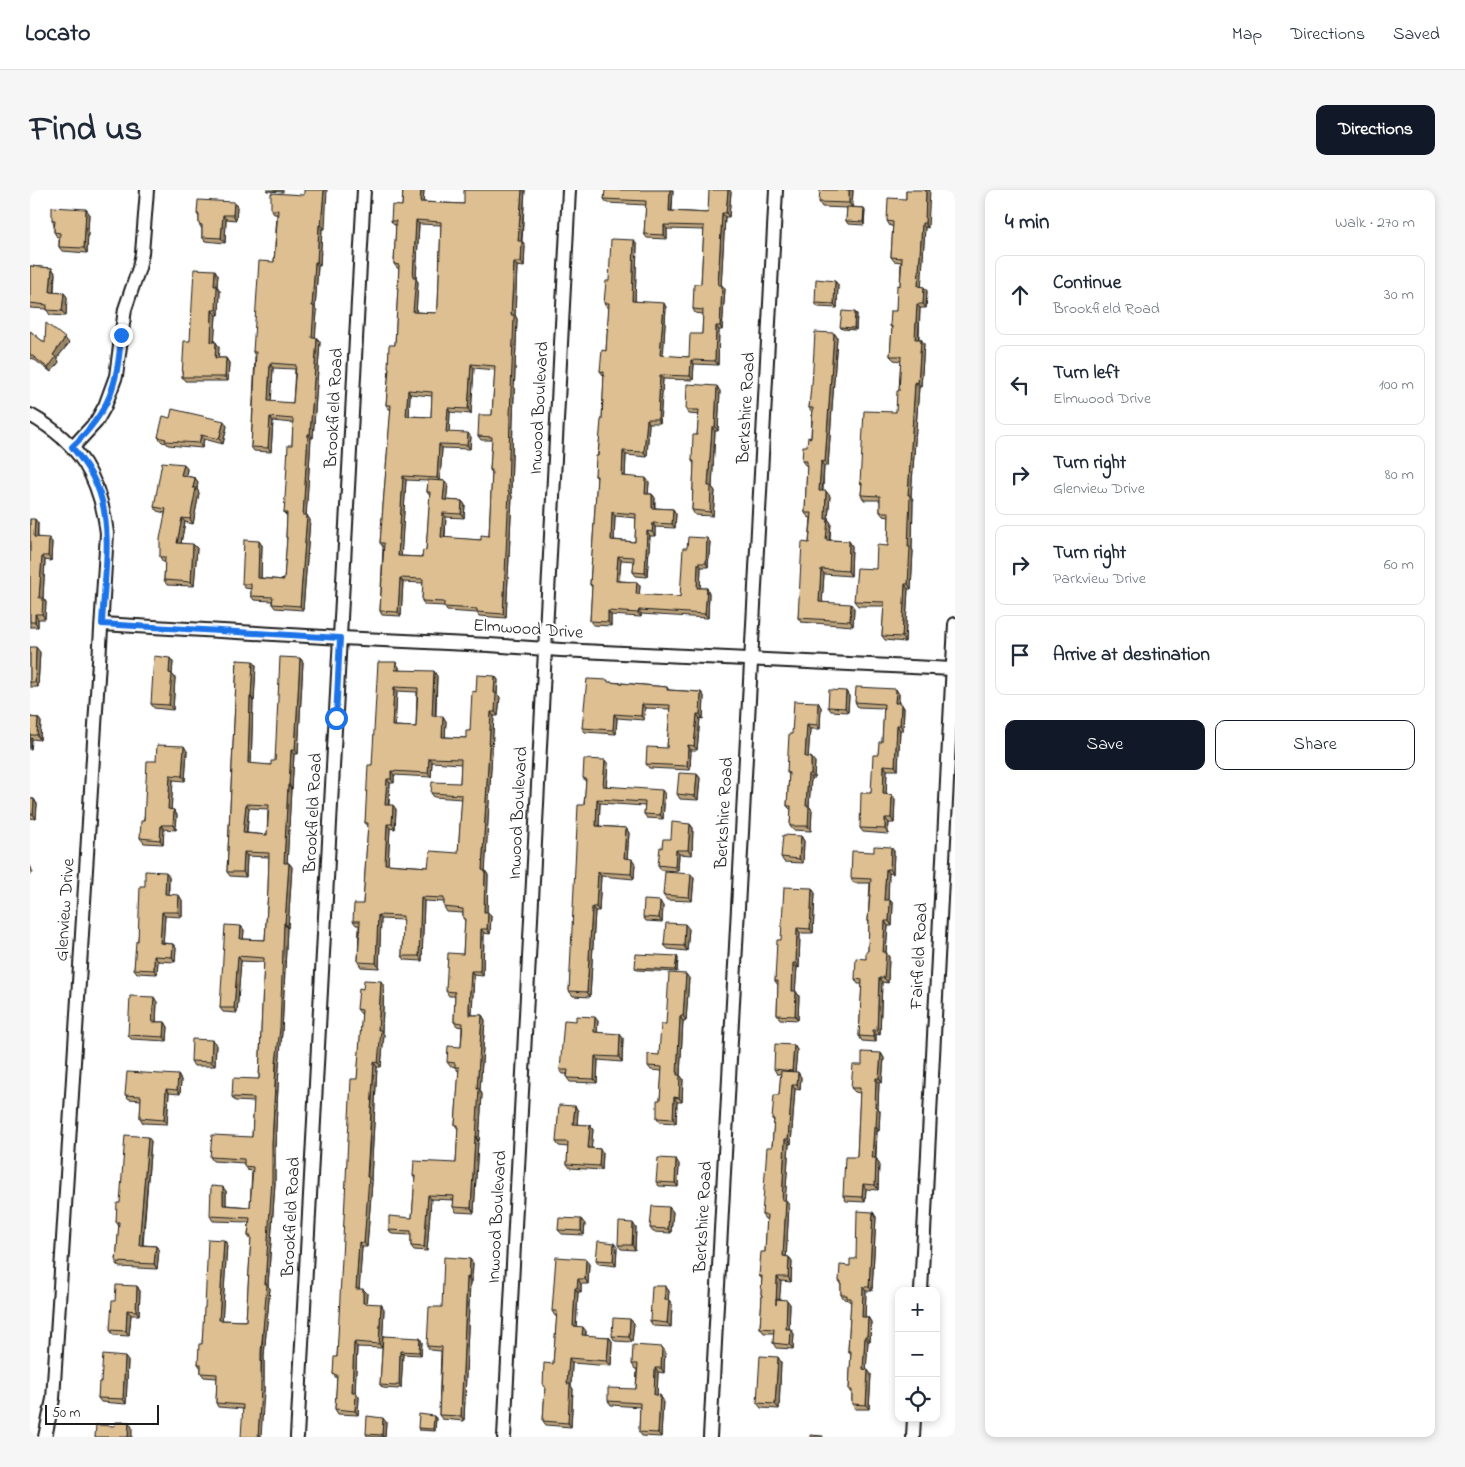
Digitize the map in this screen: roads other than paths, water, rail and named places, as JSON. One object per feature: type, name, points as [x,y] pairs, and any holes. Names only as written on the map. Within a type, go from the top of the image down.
[{"type":"street","points":[[72,447],[96,422],[105,406],[116,376],[125,310],[142,253],[147,190]]},
{"type":"street","name":"Brookfield Road","points":[[297,1437],[364,190]]},
{"type":"street","name":"Inwood Boulevard","points":[[504,1437],[544,650],[570,190]]},
{"type":"street","name":"Berkshire Road","points":[[710,1437],[776,190]]},
{"type":"street","name":"Glenview Drive","points":[[30,415],[46,424],[64,438],[87,466],[97,487],[104,509],[107,533],[53,1398],[45,1437]]},
{"type":"street","name":"Elmwood Drive","points":[[102,624],[489,645],[544,650],[953,669]]},
{"type":"street","name":"Fairfield Road","points":[[921,1287],[955,624]]},
{"type":"street","points":[[913,1437],[914,1422]]}]
